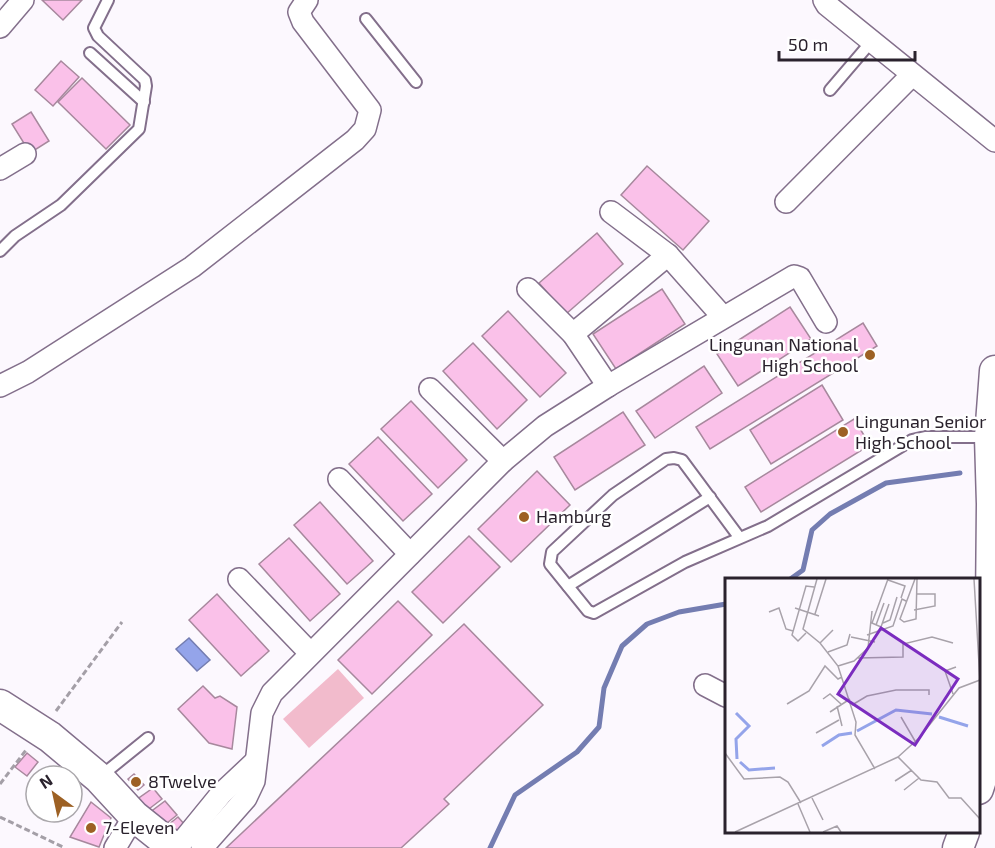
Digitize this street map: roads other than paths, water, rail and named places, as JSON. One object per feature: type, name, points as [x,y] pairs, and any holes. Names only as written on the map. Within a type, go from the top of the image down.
[{"type":"street","points":[[2,18],[23,0]]},
{"type":"street","points":[[0,386],[28,372],[192,267],[355,140],[365,129],[370,110],[303,22],[299,12],[307,0]]},
{"type":"street","points":[[824,0],[826,5],[995,141]]},
{"type":"street","points":[[786,202],[912,75]]},
{"type":"street","points":[[0,169],[25,154]]},
{"type":"street","points":[[611,212],[668,255],[723,317]]},
{"type":"street","points":[[573,334],[668,255]]},
{"type":"street","points":[[0,705],[50,737],[99,778],[134,816],[175,848],[206,833],[221,794],[255,762],[262,713],[272,693],[503,462],[545,426],[794,276],[800,278],[826,322]]},
{"type":"street","points":[[528,289],[573,334],[608,386]]},
{"type":"street","points":[[980,783],[985,767],[990,711],[992,504],[990,437],[995,372]]},
{"type":"street","points":[[430,389],[503,462]]},
{"type":"street","points":[[339,479],[410,554]]},
{"type":"street","points":[[239,579],[310,653]]},
{"type":"street","points":[[705,685],[725,695]]},
{"type":"street","points":[[115,848],[134,816]]},
{"type":"lane","points":[[0,251],[15,236],[61,206],[139,129],[145,81],[94,28],[108,0]]},
{"type":"lane","points":[[366,19],[416,82]]},
{"type":"lane","points":[[830,90],[871,42]]},
{"type":"lane","points":[[90,52],[144,102]]},
{"type":"lane","points":[[739,537],[682,460],[666,459],[613,495],[552,552],[550,564],[588,611],[594,613],[685,562],[768,526],[912,440],[925,437],[990,437]]},
{"type":"lane","points":[[568,586],[710,497]]},
{"type":"lane","points":[[99,778],[148,738]]},
{"type":"water","points":[[189,638],[210,660],[197,671],[176,649]]},
{"type":"waterway","points":[[792,578],[803,570],[812,530],[830,514],[886,483],[960,473]]},
{"type":"waterway","points":[[490,848],[515,795],[577,752],[599,727],[604,688],[622,646],[647,624],[679,612],[725,604]]},
{"type":"place","name":"Lingunan National High School","points":[[870,355]]},
{"type":"place","name":"Lingunan Senior High School","points":[[843,432]]},
{"type":"place","name":"Hamburg","points":[[524,517]]},
{"type":"place","name":"8Twelve","points":[[136,782]]},
{"type":"place","name":"7-Eleven","points":[[91,828]]}]
